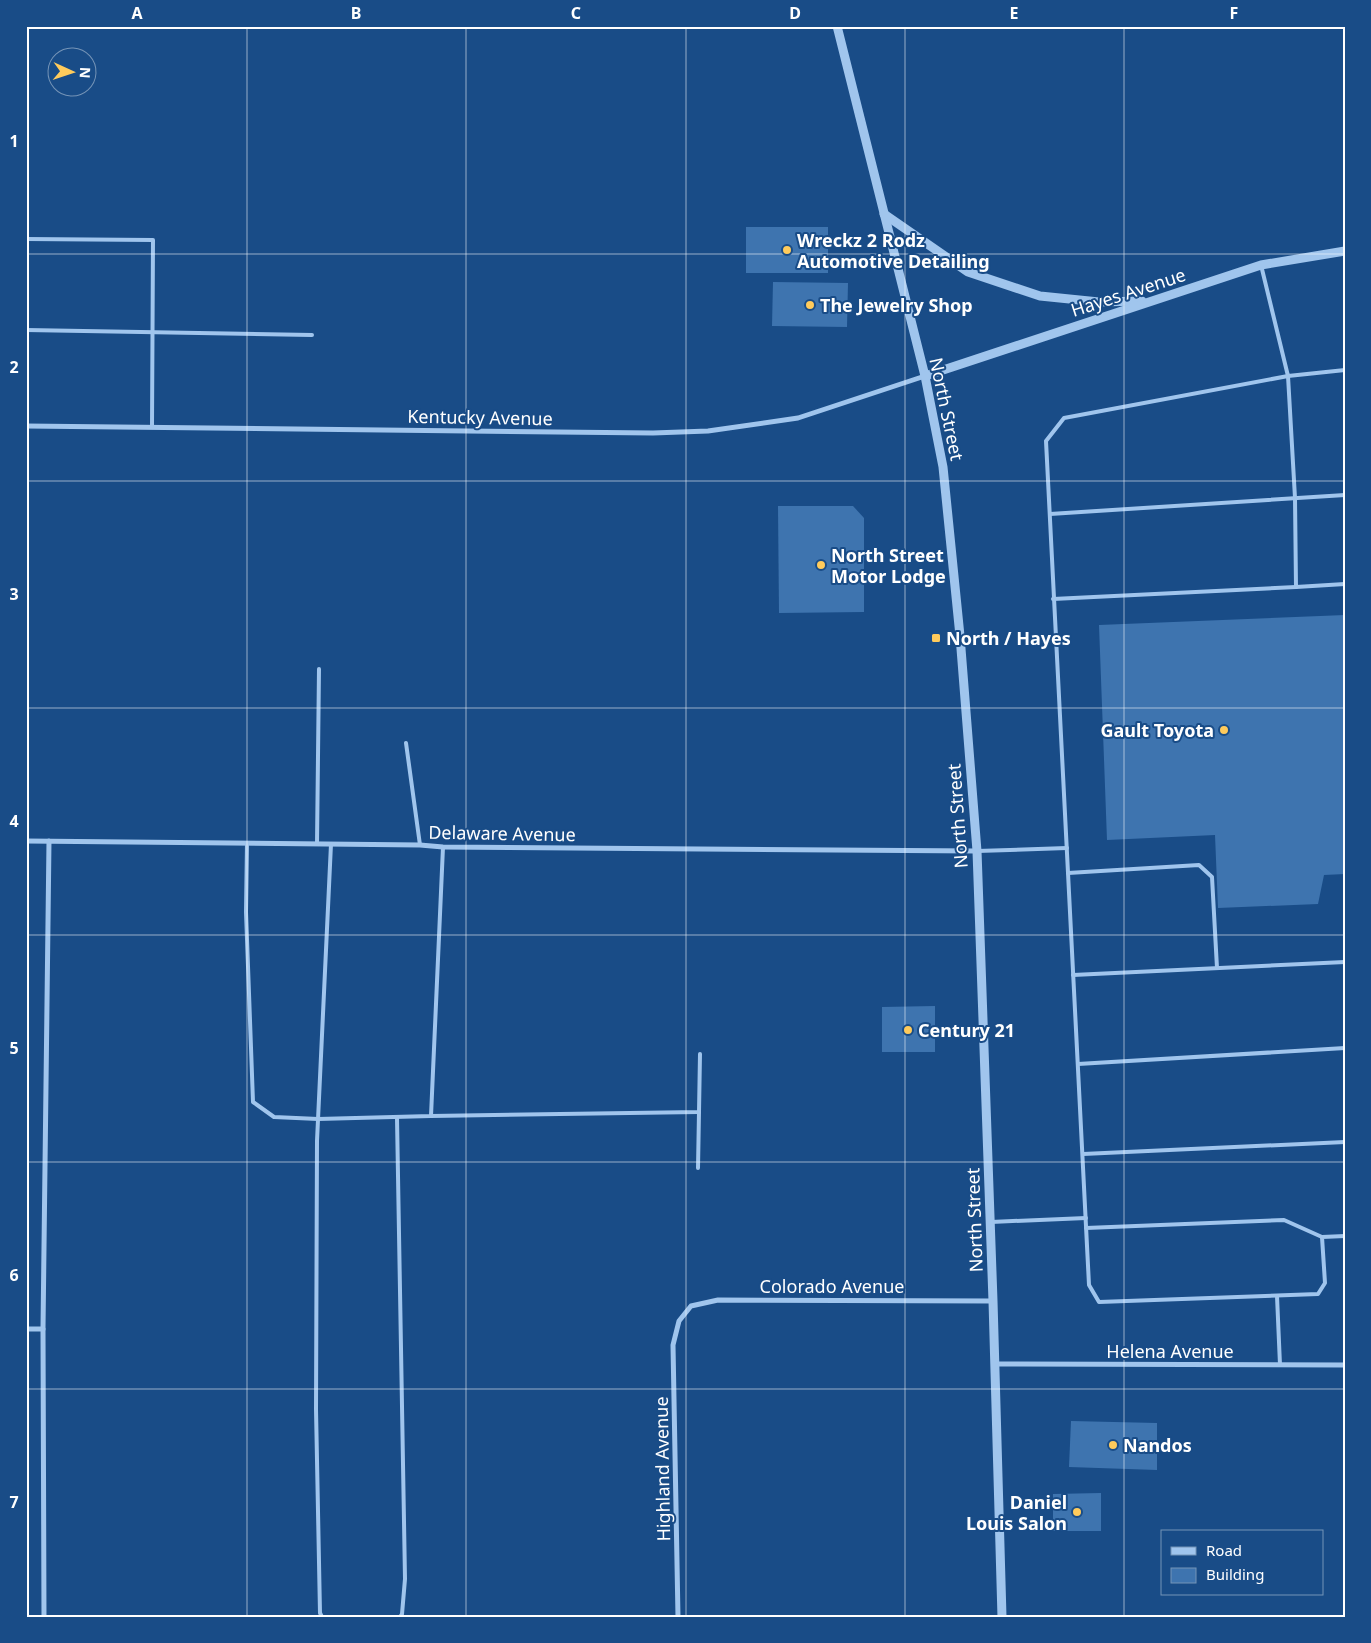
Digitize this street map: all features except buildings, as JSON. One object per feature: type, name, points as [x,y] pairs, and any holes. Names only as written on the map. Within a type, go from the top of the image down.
[{"type":"street","name":"North Street","points":[[836,26],[925,376],[943,467],[960,636],[977,851],[1002,1617]]},
{"type":"street","points":[[884,214],[968,272],[1040,296],[1099,302],[1153,301]]},
{"type":"street","name":"Hayes Avenue","points":[[925,376],[1261,266],[1345,251]]},
{"type":"street","name":"Kentucky Avenue","points":[[26,426],[643,433],[708,431],[798,418],[925,376]]},
{"type":"street","name":"Delaware Avenue","points":[[26,841],[420,845],[443,847],[977,851]]},
{"type":"street","points":[[44,1617],[43,1329],[49,841]]},
{"type":"street","name":"Colorado Avenue","points":[[679,1321],[691,1306],[718,1300],[993,1301]]},
{"type":"street","name":"Highland Avenue","points":[[678,1617],[673,1345],[679,1321]]},
{"type":"street","points":[[26,1329],[43,1329]]},
{"type":"street","name":"Helena Avenue","points":[[995,1364],[1345,1365]]},
{"type":"lane","points":[[26,239],[153,240],[152,427]]},
{"type":"lane","points":[[1261,266],[1288,376],[1295,498],[1296,587]]},
{"type":"lane","points":[[26,330],[312,336]]},
{"type":"lane","points":[[1322,1237],[1325,1284],[1318,1294],[1099,1302],[1089,1286],[1046,441],[1064,418],[1288,376],[1345,370]]},
{"type":"lane","points":[[1050,514],[1345,495]]},
{"type":"lane","points":[[1053,600],[1345,584]]},
{"type":"lane","points":[[317,844],[319,669]]},
{"type":"lane","points":[[406,743],[420,845]]},
{"type":"lane","points":[[247,843],[246,912],[253,1102],[274,1117],[397,1118],[699,1112]]},
{"type":"lane","points":[[322,1617],[320,1613],[316,1409],[318,1118],[331,844]]},
{"type":"lane","points":[[431,1116],[443,847]]},
{"type":"lane","points":[[977,851],[1067,848]]},
{"type":"lane","points":[[1068,873],[1199,865],[1212,877],[1217,968]]},
{"type":"lane","points":[[1073,975],[1345,962]]},
{"type":"lane","points":[[1078,1064],[1345,1048]]},
{"type":"lane","points":[[698,1168],[700,1054]]},
{"type":"lane","points":[[397,1118],[405,1579],[402,1614],[400,1617]]},
{"type":"lane","points":[[1082,1154],[1345,1142]]},
{"type":"lane","points":[[990,1222],[1086,1218]]},
{"type":"lane","points":[[1086,1228],[1284,1220],[1322,1237],[1345,1236]]},
{"type":"lane","points":[[1276,1296],[1280,1365]]},
{"type":"place","name":"Wreckz 2 Rodz Automotive Detailing","points":[[787,250]]},
{"type":"place","name":"The Jewelry Shop","points":[[810,305]]},
{"type":"place","name":"North Street Motor Lodge","points":[[821,565]]},
{"type":"place","name":"North / Hayes","points":[[936,638]]},
{"type":"place","name":"Gault Toyota","points":[[1224,730]]},
{"type":"place","name":"Century 21","points":[[908,1030]]},
{"type":"place","name":"Nandos","points":[[1113,1445]]},
{"type":"place","name":"Daniel Louis Salon","points":[[1077,1512]]}]
